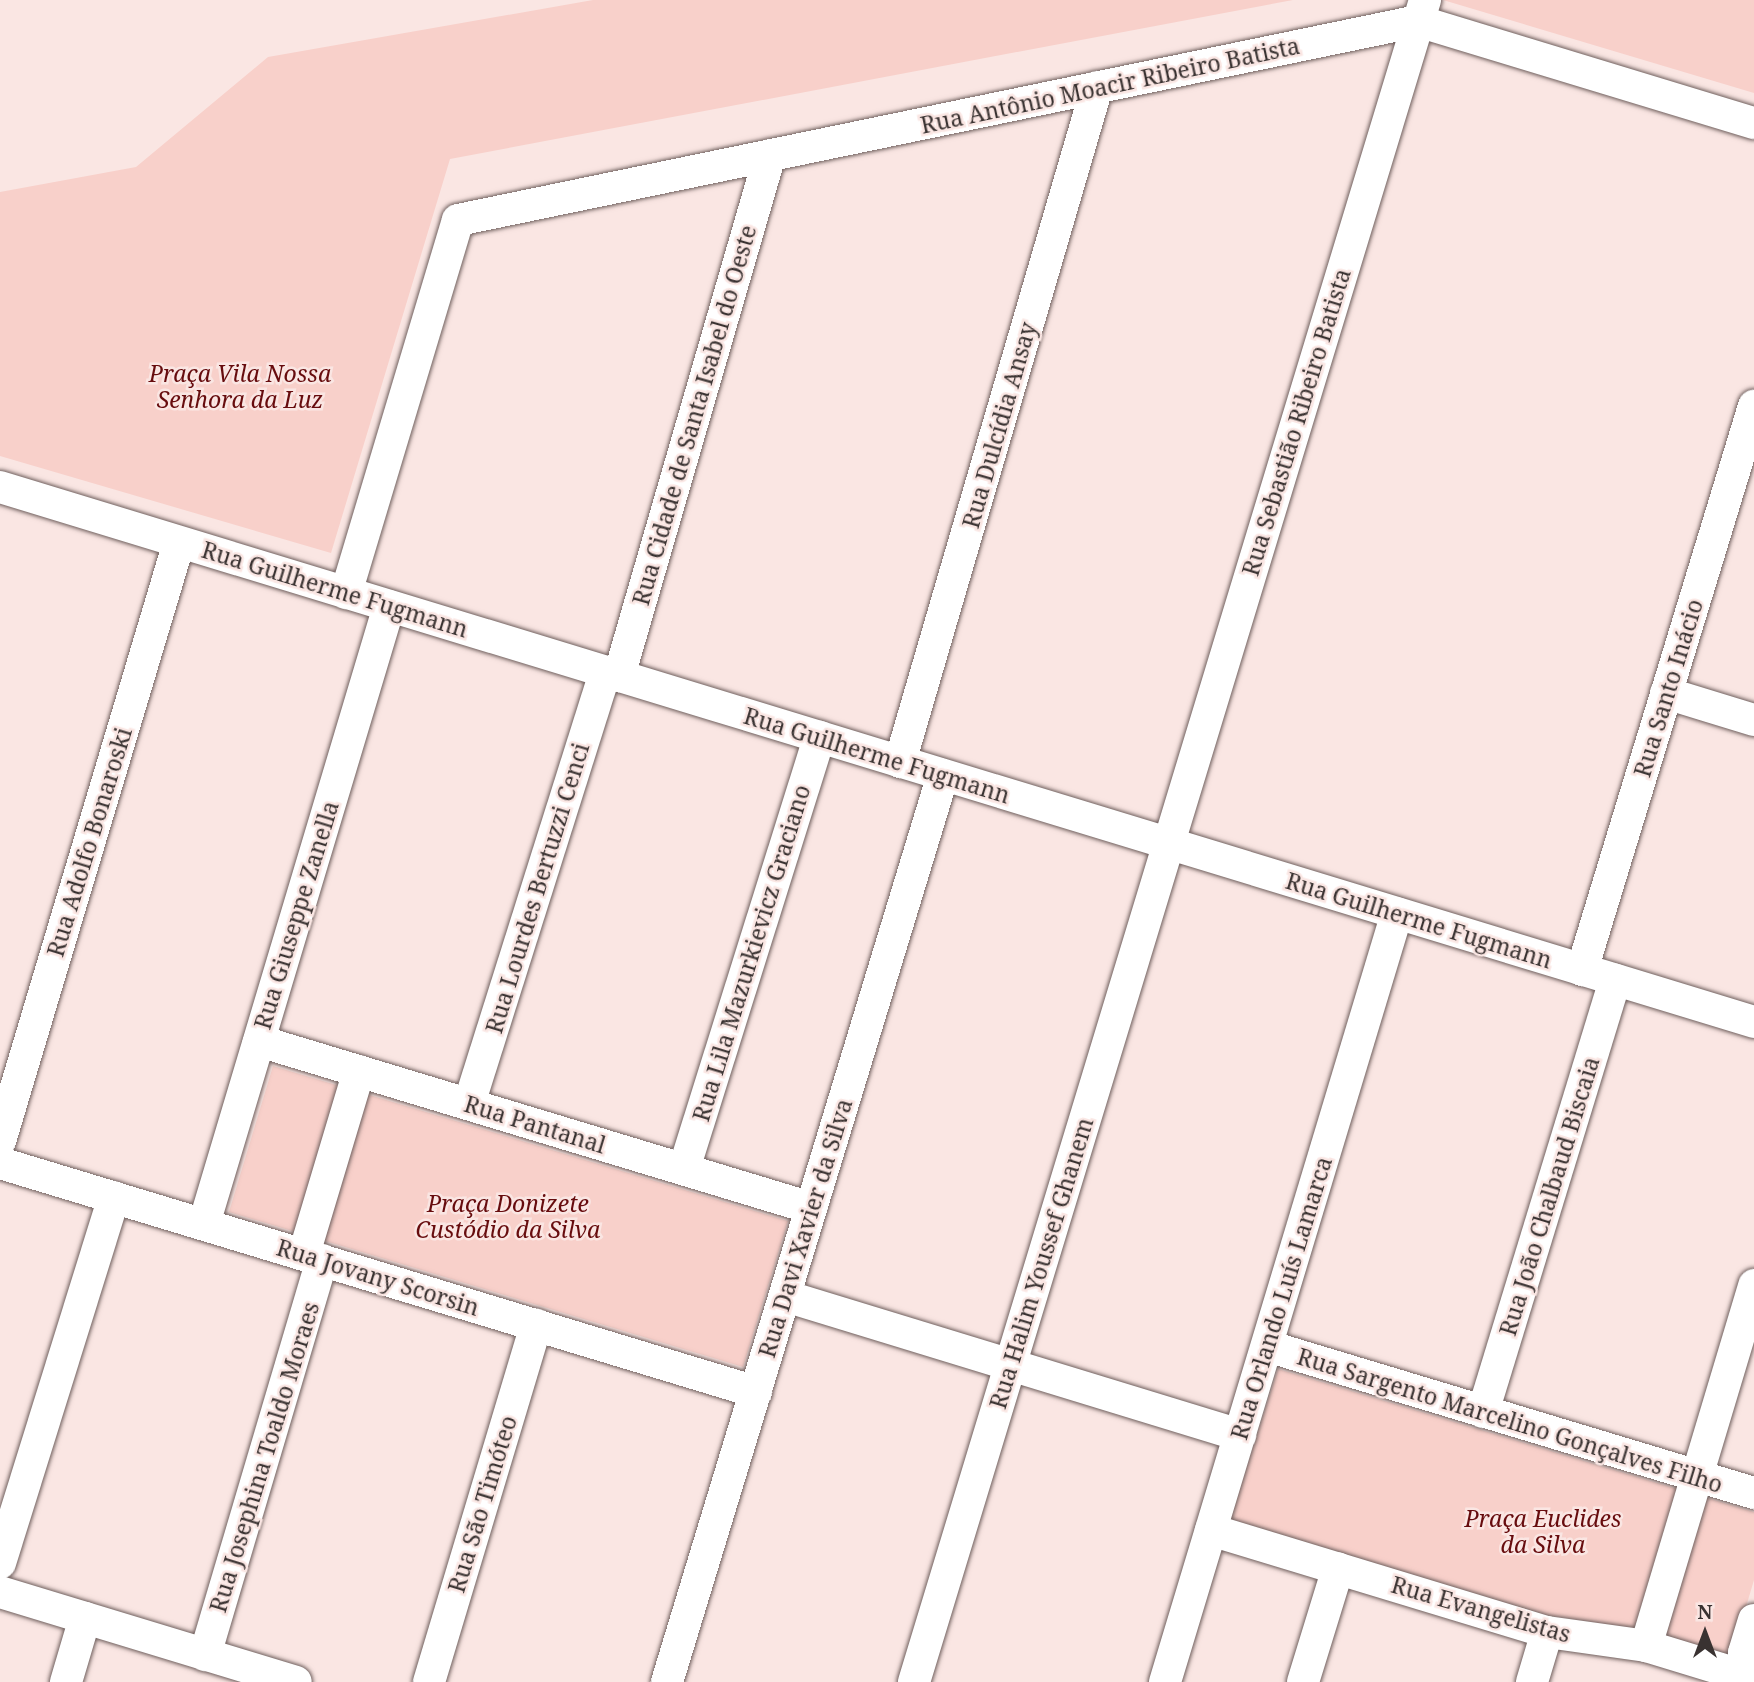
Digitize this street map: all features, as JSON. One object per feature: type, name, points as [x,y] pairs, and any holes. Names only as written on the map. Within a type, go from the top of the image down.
[{"type":"street","name":"Rua Antônio Moacir Ribeiro Batista","points":[[346,593],[458,220],[1097,87],[1422,10],[1754,123]]},
{"type":"street","name":"Rua Sebastião Ribeiro Batista","points":[[1168,844],[1422,10]]},
{"type":"street","name":"Rua Dulcídia Ansay","points":[[900,762],[1097,87]]},
{"type":"street","name":"Rua Cidade de Santa Isabel do Oeste","points":[[612,674],[770,155]]},
{"type":"street","name":"Rua Santo Inácio","points":[[1582,970],[1754,406]]},
{"type":"street","name":"Rua Guilherme Fugmann","points":[[0,487],[1754,1022]]},
{"type":"street","name":"Rua Adolfo Bonaroski","points":[[0,1141],[179,542]]},
{"type":"street","name":"Rua Giuseppe Zanella","points":[[204,1224],[389,606]]},
{"type":"street","name":"Rua Lourdes Bertuzzi Cenci","points":[[470,1104],[612,674]]},
{"type":"street","points":[[1667,694],[1754,720]]},
{"type":"street","name":"Rua Lila Mazurkievicz Graciano","points":[[684,1170],[819,737]]},
{"type":"street","name":"Rua Davi Xavier da Silva","points":[[667,1682],[943,775]]},
{"type":"street","name":"Rua Halim Youssef Ghanem","points":[[914,1682],[1168,844]]},
{"type":"street","name":"Rua Orlando Luís Lamarca","points":[[1165,1682],[1397,914]]},
{"type":"street","name":"Rua João Chalbaud Biscaia","points":[[1483,1412],[1615,980]]},
{"type":"street","name":"Rua Pantanal","points":[[259,1041],[811,1208]]},
{"type":"street","name":"Rua Josephina Toaldo Moraes","points":[[205,1655],[313,1257],[359,1071]]},
{"type":"street","name":"Rua Jovany Scorsin","points":[[0,1163],[755,1392]]},
{"type":"street","points":[[0,1563],[114,1197]]},
{"type":"street","points":[[1646,1646],[1754,1284]]},
{"type":"street","points":[[785,1296],[1240,1435]]},
{"type":"street","name":"Rua São Timóteo","points":[[429,1682],[536,1325]]},
{"type":"street","name":"Rua Sargento Marcelino Gonçalves Filho","points":[[1267,1346],[1754,1493]]},
{"type":"street","name":"Rua Evangelistas","points":[[1211,1530],[1547,1632],[1646,1646],[1754,1679]]},
{"type":"street","points":[[1304,1682],[1338,1568]]},
{"type":"street","points":[[0,1592],[294,1682]]},
{"type":"street","points":[[66,1682],[85,1618]]},
{"type":"street","points":[[1754,1620],[1744,1653],[1754,1671]]},
{"type":"street","points":[[1532,1682],[1547,1632]]},
{"type":"green space","name":"Praça Vila Nossa Senhora da Luz","points":[[593,0],[1293,0],[450,159],[331,553],[0,456],[0,192],[136,167],[268,57]]},
{"type":"green space","points":[[1443,0],[1754,0],[1754,93]]},
{"type":"green space","name":"Praça Donizete Custódio da Silva","points":[[273,1066],[788,1221],[743,1367],[229,1212]]},
{"type":"green space","name":"Praça Euclides da Silva","points":[[1278,1369],[1754,1512],[1754,1580],[1731,1657],[1631,1628],[1546,1615],[1230,1520]]}]
